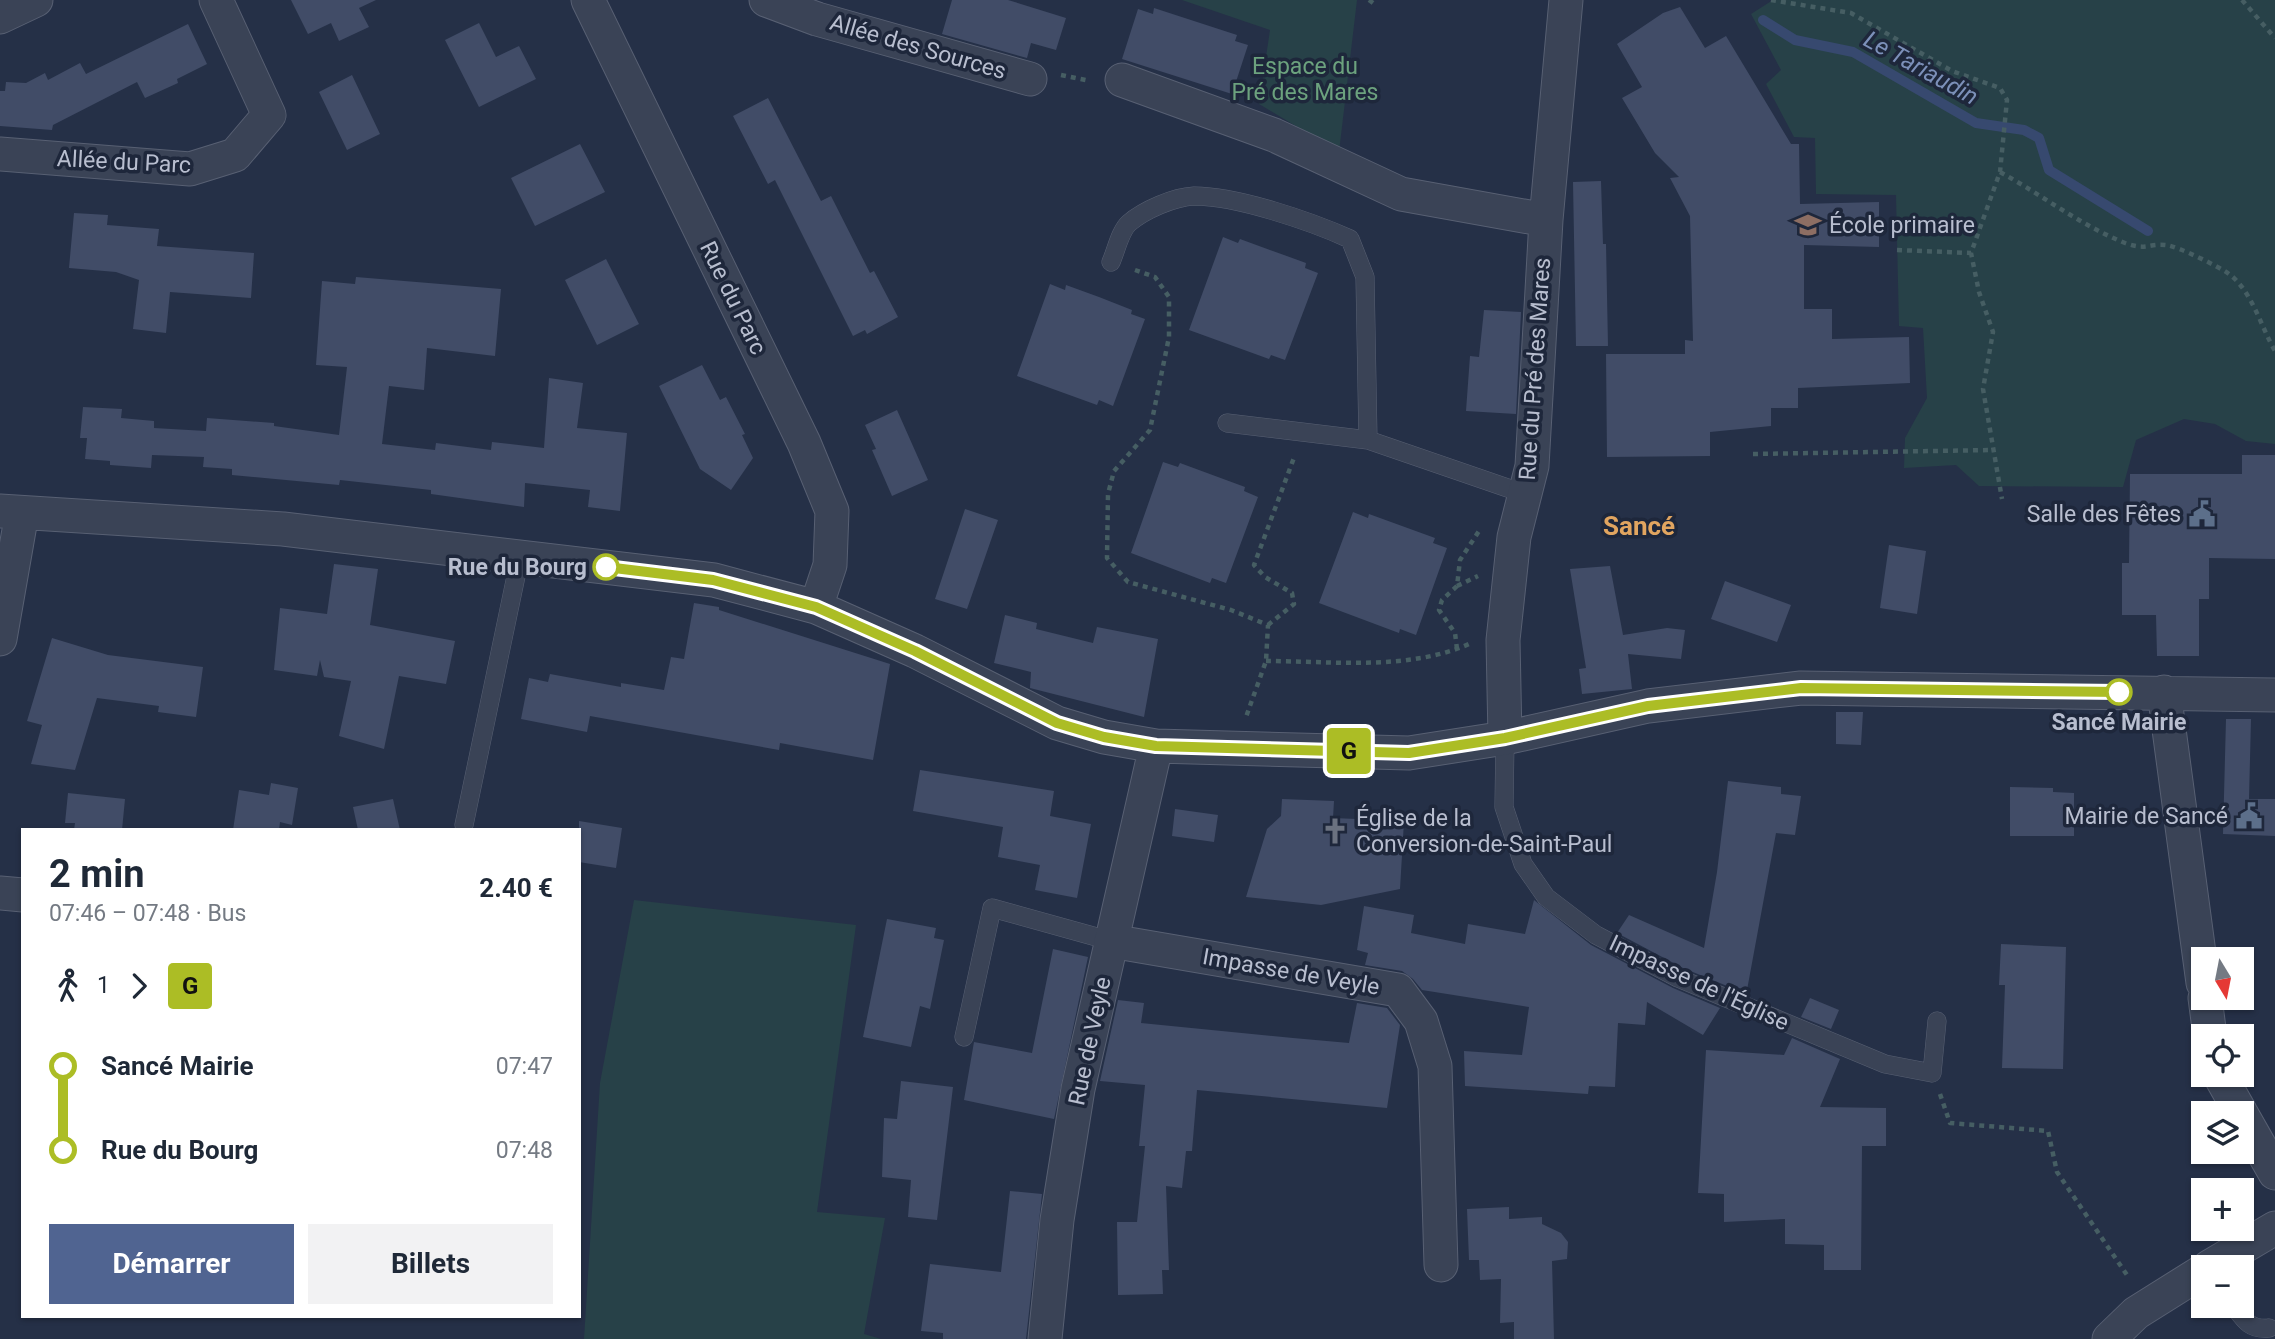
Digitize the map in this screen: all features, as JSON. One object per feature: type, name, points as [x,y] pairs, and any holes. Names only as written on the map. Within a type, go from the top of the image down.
[{"type":"street","points":[[0,17],[36,0]]},
{"type":"street","name":"Allée du Parc","points":[[0,154],[190,169],[234,155],[269,116],[216,0]]},
{"type":"street","name":"Rue du Parc","points":[[588,0],[804,443],[832,511],[830,565],[816,607]]},
{"type":"street","name":"Allée des Sources","points":[[766,0],[817,19],[1030,79]]},
{"type":"street","name":"Rue du Pré des Mares","points":[[1505,738],[1503,640],[1514,537],[1511,489],[1532,466],[1546,220],[1566,0]]},
{"type":"street","points":[[1122,80],[1275,135],[1401,194],[1546,220]]},
{"type":"street","points":[[0,639],[11,512],[283,529],[713,580],[816,607],[915,651],[1057,723],[1104,737],[1156,746],[1409,753],[1505,738],[1648,706],[1801,688],[2275,695]]},
{"type":"street","points":[[2164,692],[2198,947]]},
{"type":"street","name":"Rue de Veyle","points":[[1045,1339],[1057,1220],[1078,1089],[1156,746]]},
{"type":"street","points":[[0,893],[21,895]]},
{"type":"street","name":"Impasse de Veyle","points":[[1111,941],[1398,990],[1421,1021],[1435,1066],[1441,1265]]},
{"type":"street","points":[[2254,1137],[2275,1173]]},
{"type":"street","points":[[2229,1255],[2275,1228]]},
{"type":"street","points":[[2109,1339],[2147,1306],[2191,1278]]},
{"type":"lane","points":[[1111,262],[1127,225],[1150,209],[1192,196],[1248,205],[1300,219],[1350,239],[1365,277],[1368,440]]},
{"type":"lane","points":[[1227,423],[1368,440],[1511,489]]},
{"type":"lane","points":[[464,825],[520,557]]},
{"type":"lane","name":"Impasse de l'Église","points":[[1505,738],[1504,807],[1523,864],[1546,897],[1596,935],[1678,978],[1885,1064],[1932,1073]]},
{"type":"lane","points":[[964,1037],[992,908],[1111,941]]},
{"type":"lane","points":[[1932,1073],[1937,1021]]},
{"type":"lane","points":[[2242,1318],[2245,1323],[2258,1329],[2269,1328]]},
{"type":"path","points":[[1771,0],[1851,13],[1952,71],[2000,88],[2007,100],[2008,117],[2002,139],[2000,172],[1971,253],[1979,292],[1993,332],[1983,389],[2003,499]]},
{"type":"path","points":[[2242,0],[2275,38]]},
{"type":"path","points":[[1030,79],[1041,71],[1096,82],[1122,80]]},
{"type":"path","points":[[2000,172],[2041,194],[2072,217],[2122,242],[2143,249],[2167,245],[2230,274],[2251,301],[2275,351]]},
{"type":"path","points":[[1897,250],[1971,253]]},
{"type":"path","points":[[1111,262],[1155,277],[1169,297],[1169,337],[1150,430],[1114,471],[1108,494],[1107,558],[1128,582],[1231,610],[1268,625]]},
{"type":"path","points":[[1236,747],[1266,661],[1268,625],[1294,604],[1292,593],[1265,577],[1254,565],[1304,431]]},
{"type":"path","points":[[1753,454],[1995,450]]},
{"type":"path","points":[[1457,649],[1455,633],[1439,610],[1442,600],[1457,586],[1460,560],[1511,489]]},
{"type":"path","points":[[1266,661],[1397,661],[1457,649],[1476,641],[1503,640]]},
{"type":"path","points":[[1932,1073],[1950,1123],[2048,1131],[2057,1172],[2147,1306]]},
{"type":"green space","name":"Espace du Pré des Mares","points":[[1182,0],[1357,0],[1339,152],[1259,104],[1270,30]]},
{"type":"green space","points":[[1773,0],[2275,0],[2275,444],[2246,441],[2215,424],[2184,419],[2136,440],[2123,487],[1979,486],[1956,465],[1904,468],[1905,438],[1927,398],[1923,328],[1899,326],[1896,195],[1816,194],[1815,138],[1794,137],[1766,84],[1781,70],[1751,14]]},
{"type":"green space","points":[[634,900],[856,925],[817,1212],[885,1218],[864,1334],[881,1339],[584,1339],[600,1083]]},
{"type":"building","points":[[291,0],[376,0],[359,8],[369,27],[339,41],[331,23],[308,34]]},
{"type":"building","points":[[952,0],[1008,0],[1066,18],[1056,50],[1031,43],[1027,58],[942,34]]},
{"type":"building","name":"École primaire","points":[[1680,7],[1705,48],[1726,36],[1791,144],[1799,144],[1800,204],[1879,202],[1879,247],[1804,245],[1804,309],[1832,309],[1832,339],[1909,337],[1910,383],[1798,388],[1798,408],[1771,408],[1771,426],[1710,432],[1710,456],[1607,457],[1606,354],[1685,354],[1685,340],[1693,341],[1690,216],[1670,178],[1679,177],[1655,153],[1622,98],[1642,87],[1617,44],[1663,13]]},
{"type":"building","points":[[1154,8],[1237,35],[1235,41],[1248,45],[1232,94],[1122,59],[1138,9],[1153,14]]},
{"type":"building","points":[[479,23],[496,57],[519,46],[536,79],[479,107],[445,40]]},
{"type":"building","points":[[188,24],[207,64],[177,79],[178,83],[145,98],[137,82],[53,125],[52,130],[0,126],[0,91],[5,91],[6,82],[26,83],[45,73],[48,80],[80,63],[86,74]]},
{"type":"building","points":[[352,75],[380,134],[347,150],[319,92]]},
{"type":"building","points":[[768,98],[821,201],[831,196],[870,273],[874,271],[898,317],[867,334],[865,330],[853,336],[775,180],[768,184],[733,116]]},
{"type":"building","points":[[580,144],[605,192],[535,226],[511,178]]},
{"type":"building","points":[[1601,181],[1603,244],[1606,244],[1608,346],[1576,346],[1573,182]]},
{"type":"building","points":[[74,213],[108,215],[107,225],[159,229],[157,246],[254,253],[251,298],[170,292],[166,333],[133,329],[139,280],[116,272],[69,268]]},
{"type":"building","points":[[1223,237],[1238,243],[1240,239],[1306,263],[1305,268],[1318,273],[1285,360],[1271,355],[1269,359],[1189,330]]},
{"type":"building","points":[[606,259],[639,324],[597,345],[565,280]]},
{"type":"building","points":[[356,277],[501,289],[495,356],[427,348],[424,390],[389,386],[382,444],[435,450],[436,443],[491,450],[492,442],[544,448],[549,378],[583,383],[577,428],[627,433],[620,511],[588,507],[590,490],[525,483],[524,507],[431,494],[431,490],[340,480],[339,485],[232,475],[232,469],[203,467],[204,457],[152,455],[151,468],[110,465],[110,461],[85,459],[87,438],[80,438],[83,407],[122,409],[121,418],[154,421],[154,428],[206,431],[207,418],[274,423],[274,426],[339,435],[347,367],[316,365],[322,281],[355,284]]},
{"type":"building","points":[[1050,284],[1065,290],[1066,285],[1099,297],[1132,310],[1131,314],[1145,319],[1113,406],[1099,400],[1097,405],[1017,376]]},
{"type":"building","points":[[1484,310],[1521,312],[1516,414],[1466,411],[1470,356],[1479,357]]},
{"type":"building","points":[[702,365],[720,400],[726,397],[745,434],[742,435],[753,458],[731,490],[700,469],[659,386]]},
{"type":"building","points":[[897,410],[928,480],[892,496],[872,450],[876,449],[865,425]]},
{"type":"building","name":"Salle des Fêtes","points":[[2242,455],[2275,455],[2275,559],[2209,558],[2209,599],[2199,599],[2199,656],[2157,656],[2156,615],[2122,615],[2122,563],[2129,563],[2130,474],[2242,474]]},
{"type":"building","points":[[1163,462],[1178,467],[1180,463],[1245,487],[1244,491],[1258,497],[1226,583],[1212,578],[1210,583],[1131,553]]},
{"type":"building","points":[[965,509],[998,520],[967,609],[935,599]]},
{"type":"building","points":[[1353,512],[1368,518],[1369,514],[1435,538],[1433,543],[1447,548],[1416,635],[1400,629],[1399,633],[1319,603]]},
{"type":"building","points":[[1889,545],[1926,551],[1917,614],[1880,608]]},
{"type":"building","points":[[334,564],[378,569],[370,625],[455,641],[446,684],[399,676],[384,749],[339,736],[351,681],[324,677],[320,660],[317,676],[274,670],[280,608],[327,614]]},
{"type":"building","points":[[1610,566],[1623,635],[1667,628],[1685,630],[1681,659],[1628,654],[1632,689],[1582,694],[1579,669],[1586,668],[1570,569]]},
{"type":"building","points":[[1725,581],[1791,605],[1777,642],[1711,619]]},
{"type":"building","points":[[694,603],[719,607],[719,610],[890,664],[873,760],[780,743],[779,750],[590,716],[587,732],[521,719],[529,678],[548,682],[550,674],[621,687],[621,683],[664,690],[671,657],[684,659]]},
{"type":"building","points":[[1005,615],[1037,623],[1036,629],[1093,643],[1097,627],[1158,639],[1144,717],[1030,688],[1031,672],[994,663]]},
{"type":"building","points":[[52,638],[108,655],[203,667],[196,717],[158,712],[159,706],[97,698],[75,770],[31,764],[42,725],[27,721]]},
{"type":"building","points":[[1836,712],[1863,712],[1861,745],[1836,744]]},
{"type":"building","points":[[2226,719],[2251,719],[2249,799],[2275,799],[2275,836],[2223,834]]},
{"type":"building","points":[[920,770],[1054,791],[1050,816],[1091,824],[1077,898],[1035,890],[1040,865],[998,857],[1003,827],[913,811]]},
{"type":"building","points":[[1728,781],[1781,787],[1781,794],[1801,796],[1795,835],[1776,833],[1747,990],[1732,988],[1683,968],[1617,933],[1629,915],[1704,948]]},
{"type":"building","points":[[271,783],[298,788],[292,825],[280,822],[279,828],[233,828],[239,790],[269,795]]},
{"type":"building","points":[[2010,787],[2053,788],[2053,792],[2074,793],[2074,836],[2010,836]]},
{"type":"building","points":[[68,793],[125,799],[122,828],[74,828],[75,823],[65,823]]},
{"type":"building","points":[[393,799],[400,828],[358,828],[353,807]]},
{"type":"building","points":[[1282,799],[1334,801],[1333,818],[1404,821],[1400,889],[1321,905],[1246,897],[1267,829],[1281,816]]},
{"type":"building","points":[[1175,809],[1218,815],[1214,842],[1172,836]]},
{"type":"building","points":[[579,821],[622,828],[616,868],[581,862]]},
{"type":"building","points":[[1534,900],[1591,945],[1673,988],[1720,1008],[1703,1035],[1647,1002],[1645,1025],[1618,1023],[1615,1087],[1589,1086],[1588,1094],[1465,1086],[1464,1051],[1522,1055],[1529,1007],[1422,990],[1402,971],[1365,965],[1368,953],[1357,950],[1364,906],[1414,915],[1411,933],[1465,944],[1468,924],[1525,934]]},
{"type":"building","points":[[887,919],[936,928],[934,938],[944,940],[930,1009],[920,1006],[911,1047],[863,1037]]},
{"type":"building","points":[[2001,944],[2066,947],[2063,1069],[2002,1068],[2005,985],[1999,985]]},
{"type":"building","points":[[1053,949],[1088,957],[1054,1119],[964,1100],[974,1042],[1032,1053]]},
{"type":"building","points":[[1810,998],[1839,1010],[1831,1029],[1801,1017]]},
{"type":"building","points":[[1118,1000],[1144,1003],[1141,1023],[1349,1043],[1357,1003],[1387,1008],[1400,1025],[1387,1108],[1197,1090],[1192,1151],[1186,1151],[1182,1188],[1166,1186],[1169,1270],[1162,1270],[1163,1294],[1118,1295],[1117,1222],[1137,1222],[1145,1146],[1139,1146],[1145,1085],[1100,1081]]},
{"type":"building","points":[[1792,1038],[1840,1059],[1820,1107],[1886,1108],[1886,1146],[1862,1146],[1861,1270],[1824,1270],[1824,1245],[1785,1244],[1785,1219],[1724,1222],[1724,1194],[1698,1193],[1706,1050],[1784,1055]]},
{"type":"building","points":[[901,1081],[953,1087],[937,1220],[908,1217],[911,1180],[882,1177],[884,1118],[897,1119]]},
{"type":"building","points":[[1010,1191],[1042,1194],[1026,1339],[943,1339],[943,1333],[921,1331],[930,1264],[1001,1272]]},
{"type":"building","points":[[1509,1207],[1509,1219],[1542,1217],[1542,1224],[1561,1233],[1568,1242],[1567,1259],[1552,1261],[1554,1339],[1514,1339],[1514,1322],[1500,1323],[1501,1279],[1480,1280],[1479,1260],[1469,1260],[1467,1209]]},
{"type":"waterway","name":"Le Tariaudin","points":[[1763,20],[1795,40],[1853,52],[1976,123],[2024,130],[2039,138],[2049,170],[2148,231]]},
{"type":"bus line","name":"G","points":[[606,567],[713,580],[816,607],[915,651],[1057,723],[1104,737],[1156,746],[1409,753],[1505,738],[1648,706],[1801,688],[2119,692]]},
{"type":"place","name":"École primaire","points":[[1808,225]]},
{"type":"place","name":"Salle des Fêtes","points":[[2202,514]]},
{"type":"place","name":"Rue du Bourg","points":[[606,567]]},
{"type":"place","name":"Sancé Mairie","points":[[2119,692]]},
{"type":"place","name":"Mairie de Sancé","points":[[2249,816]]},
{"type":"place","name":"Église de la Conversion-de-Saint-Paul","points":[[1335,831]]},
{"type":"district","name":"Sancé","points":[[1639,526]]}]
